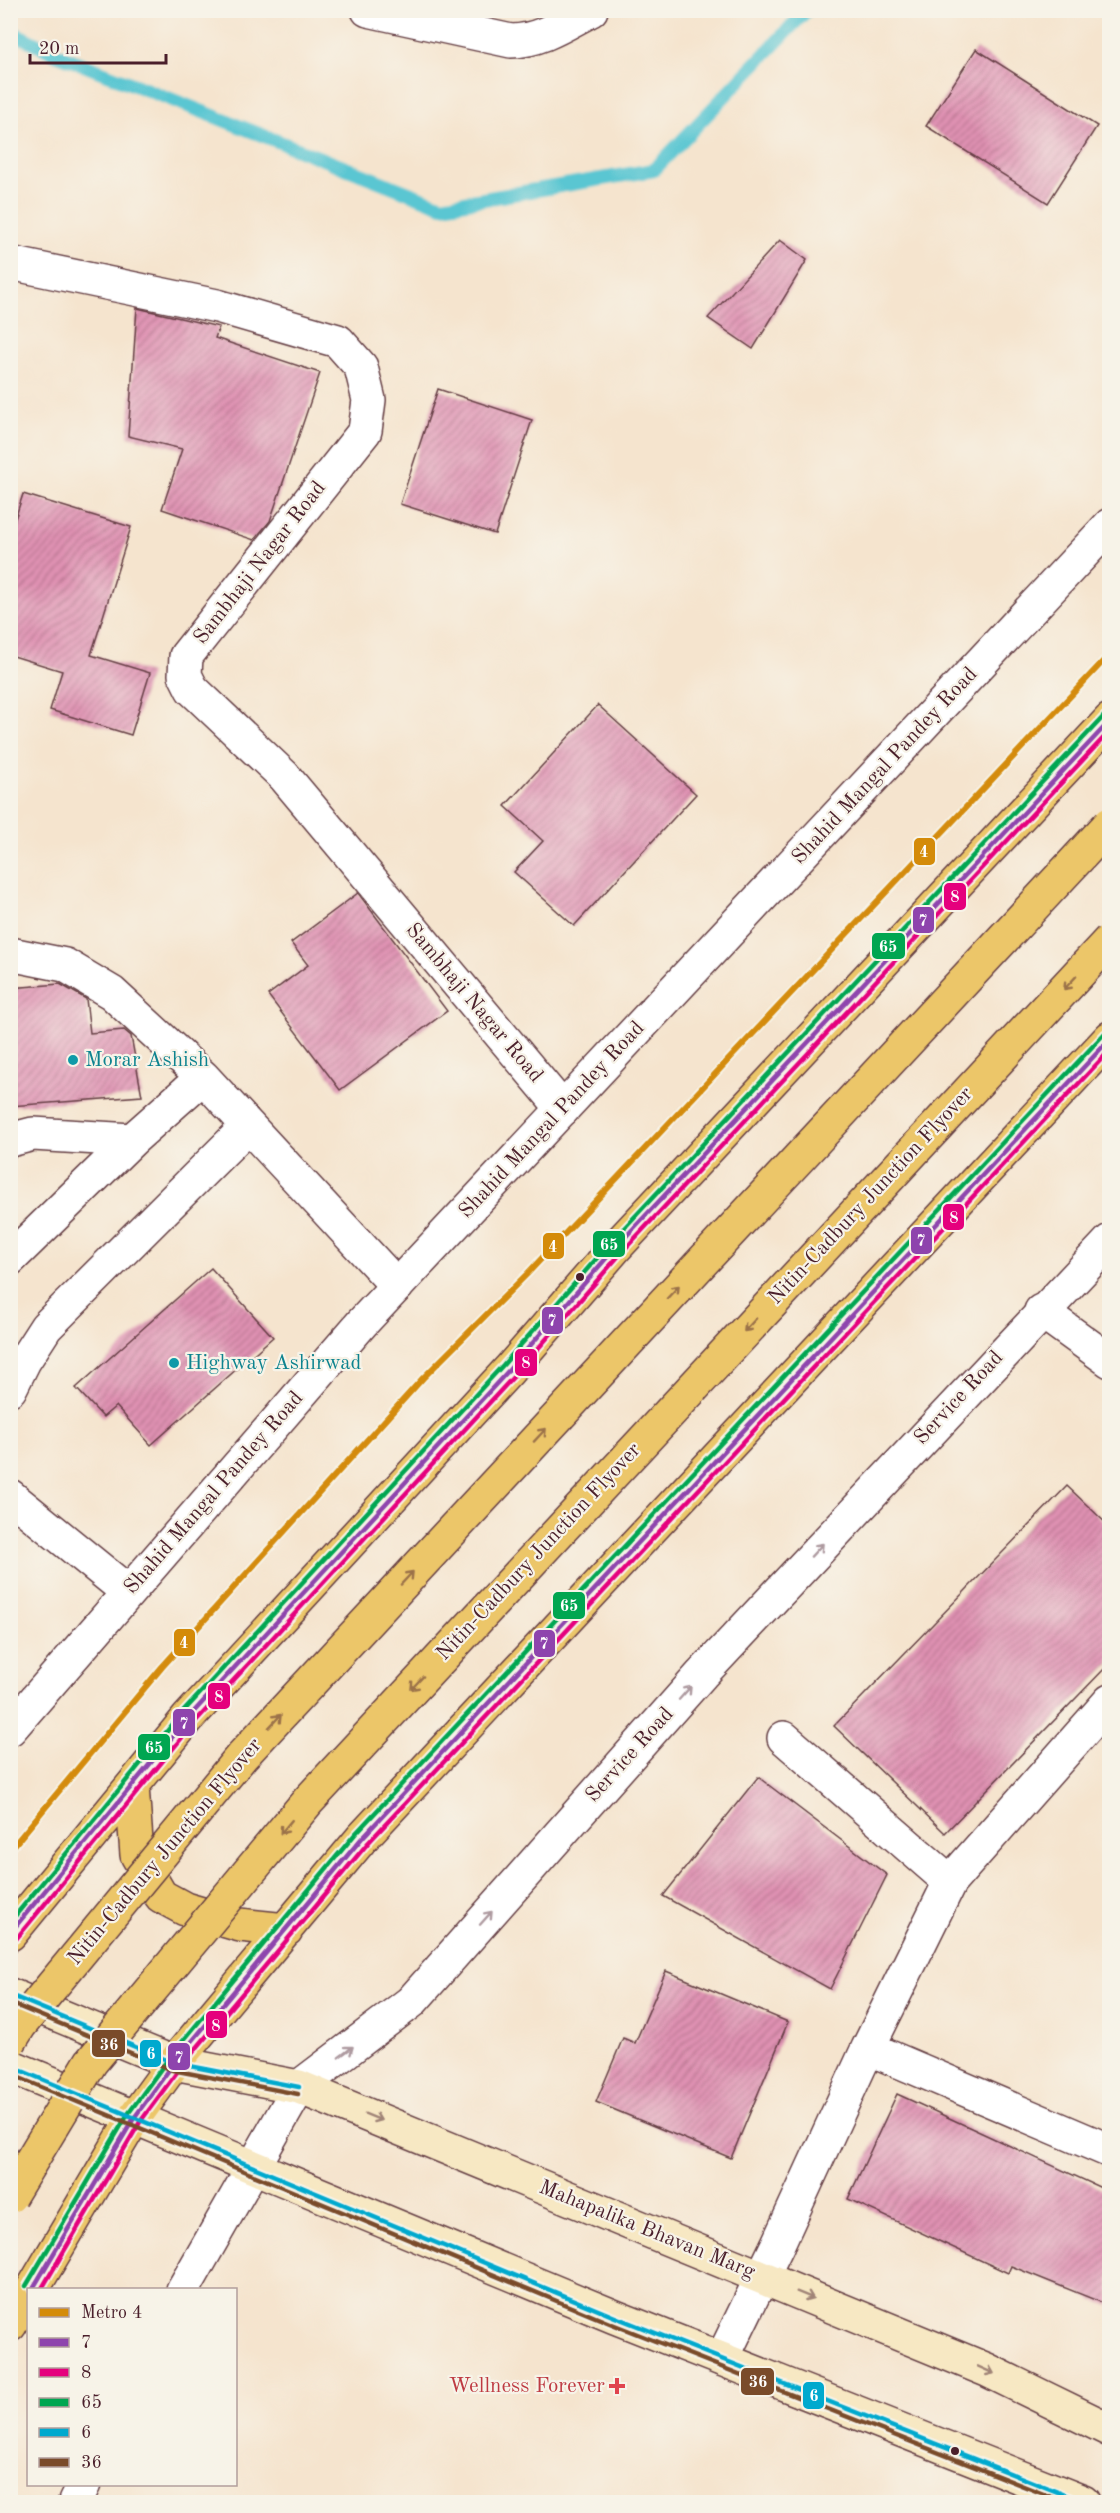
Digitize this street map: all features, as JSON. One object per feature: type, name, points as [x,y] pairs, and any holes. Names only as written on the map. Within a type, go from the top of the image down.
[{"type":"highway","points":[[10,1934],[188,1718],[494,1386],[624,1238],[1110,720]]},
{"type":"highway","name":"Nitin-Cadbury Junction Flyover","points":[[10,2041],[20,2025],[243,1756],[1110,824]]},
{"type":"highway","name":"Nitin-Cadbury Junction Flyover","points":[[10,2196],[91,2062],[308,1801],[1110,940]]},
{"type":"highway","points":[[33,2288],[134,2118],[174,2063],[363,1838],[1110,1038]]},
{"type":"highway","points":[[132,1786],[137,1855],[161,1896],[185,1909],[240,1925],[286,1930]]},
{"type":"highway","points":[[10,2325],[27,2297]]},
{"type":"main road","name":"Mahapalika Bhavan Marg","points":[[10,1995],[174,2063],[299,2087],[987,2370],[1110,2430]]},
{"type":"main road","points":[[10,2067],[722,2359],[1083,2502]]},
{"type":"street","points":[[368,10],[511,41],[537,38],[591,10]]},
{"type":"street","name":"Sambhaji Nagar Road","points":[[10,263],[217,306],[338,341],[361,367],[369,400],[365,431],[186,656],[185,675],[192,689],[284,776],[563,1109]]},
{"type":"street","name":"Shahid Mangal Pandey Road","points":[[10,1729],[398,1286],[1110,525]]},
{"type":"street","points":[[10,954],[65,965],[112,993],[203,1077],[398,1286]]},
{"type":"street","points":[[10,1259],[132,1140],[203,1077]]},
{"type":"street","points":[[10,1389],[24,1361],[46,1327],[248,1126]]},
{"type":"street","points":[[10,1140],[33,1134],[132,1140]]},
{"type":"street","name":"Service Road","points":[[184,2288],[299,2087],[411,2002],[702,1674],[1041,1311],[1110,1241]]},
{"type":"street","points":[[1041,1311],[1110,1360]]},
{"type":"street","points":[[10,1496],[128,1592]]},
{"type":"street","points":[[722,2359],[868,2049],[950,1882],[1110,1701]]},
{"type":"street","points":[[784,1738],[950,1882]]},
{"type":"street","points":[[868,2049],[1110,2151]]},
{"type":"street","points":[[75,2502],[83,2486]]},
{"type":"building","points":[[976,49],[1097,126],[1048,203],[926,126]]},
{"type":"building","points":[[780,240],[807,260],[753,349],[708,318]]},
{"type":"building","points":[[137,308],[219,327],[215,338],[320,373],[270,521],[254,540],[162,509],[182,449],[128,436]]},
{"type":"building","points":[[438,389],[532,420],[495,534],[400,504]]},
{"type":"building","points":[[23,494],[131,527],[91,655],[150,673],[131,735],[50,710],[62,671],[10,655],[10,535]]},
{"type":"building","points":[[598,705],[696,794],[574,926],[514,872],[543,841],[505,806]]},
{"type":"building","points":[[358,893],[447,1011],[340,1090],[268,995],[308,965],[291,943]]},
{"type":"building","name":"Morar Ashish","points":[[60,984],[86,999],[90,1033],[124,1030],[131,1036],[142,1096],[10,1106],[10,988]]},
{"type":"building","name":"Highway Ashirwad","points":[[211,1268],[273,1337],[151,1445],[116,1406],[103,1417],[76,1388]]},
{"type":"building","points":[[1067,1486],[1110,1527],[1110,1663],[945,1833],[834,1726]]},
{"type":"building","points":[[758,1777],[887,1875],[830,1989],[663,1896]]},
{"type":"building","points":[[666,1971],[788,2022],[731,2158],[596,2102],[623,2038],[635,2043]]},
{"type":"building","points":[[897,2094],[1110,2192],[1110,2306],[1011,2266],[1008,2273],[848,2199]]},
{"type":"waterway","points":[[10,31],[56,54],[442,206],[654,170],[807,10]]},
{"type":"metro line","name":"4","points":[[10,1850],[162,1667],[423,1378],[527,1274],[1110,654]]},
{"type":"transit line","name":"65","points":[[10,1922],[182,1713],[503,1365],[611,1242],[1105,715]]},
{"type":"transit line","name":"7","points":[[10,1933],[188,1718],[509,1370],[616,1247],[1110,721]]},
{"type":"transit line","name":"8","points":[[16,1939],[194,1723],[515,1375],[622,1252],[1110,731]]},
{"type":"transit line","name":"65","points":[[26,2286],[128,2114],[168,2059],[356,1833],[1105,1033]]},
{"type":"transit line","name":"7","points":[[33,2288],[134,2118],[174,2063],[362,1838],[1110,1039]]},
{"type":"transit line","name":"8","points":[[42,2288],[140,2122],[180,2068],[368,1843],[1110,1050]]},
{"type":"transit line","name":"6","points":[[10,1995],[174,2063],[299,2087]]},
{"type":"transit line","name":"36","points":[[10,2003],[172,2070],[298,2094]]},
{"type":"transit line","name":"6","points":[[10,2066],[615,2317],[1083,2502]]},
{"type":"transit line","name":"36","points":[[10,2074],[612,2324],[1064,2502]]},
{"type":"place","name":"Morar Ashish","points":[[73,1060]]},
{"type":"place","name":"Highway Ashirwad","points":[[174,1363]]},
{"type":"place","name":"Wellness Forever","points":[[617,2386]]}]
